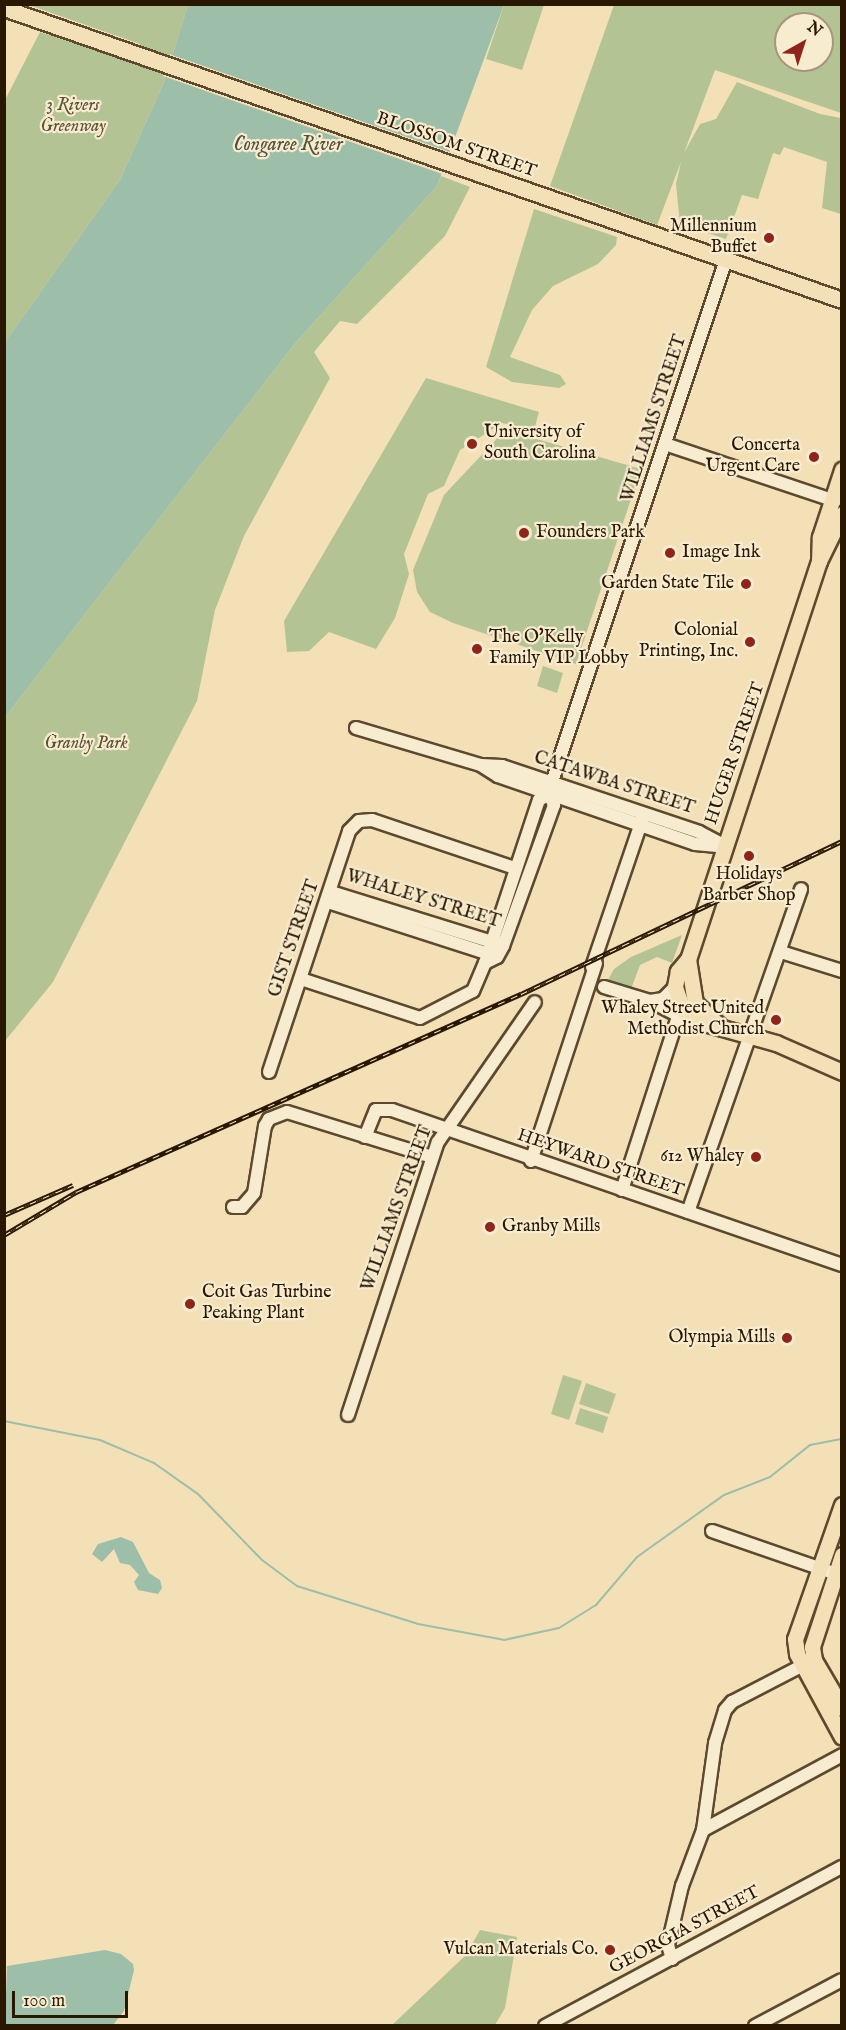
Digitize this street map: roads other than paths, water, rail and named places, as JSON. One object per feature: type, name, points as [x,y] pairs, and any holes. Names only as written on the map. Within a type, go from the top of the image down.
[{"type":"main road","name":"BLOSSOM STREET","points":[[4,8],[842,300]]},
{"type":"main road","name":"HUGER STREET","points":[[819,561],[820,537],[837,499],[842,470]]},
{"type":"main road","name":"HUGER STREET","points":[[681,990],[688,959],[819,561],[842,514]]},
{"type":"main road","points":[[681,990],[719,1024]]},
{"type":"main road","points":[[681,990],[687,1014],[697,1021],[719,1024],[752,1035],[842,1072]]},
{"type":"main road","points":[[842,1505],[795,1639],[842,1708]]},
{"type":"main road","points":[[842,1555],[838,1575],[815,1632],[809,1662],[842,1737]]},
{"type":"street","name":"WILLIAMS STREET","points":[[493,952],[515,868],[539,800],[550,788],[726,260]]},
{"type":"street","points":[[665,444],[837,499]]},
{"type":"street","name":"CATAWBA STREET","points":[[356,728],[481,765],[502,766],[550,788],[642,819],[699,832],[725,846]]},
{"type":"street","name":"WILLIAMS STREET","points":[[493,952],[554,806],[550,788]]},
{"type":"street","points":[[531,1161],[587,991],[585,986],[596,963],[642,819]]},
{"type":"street","name":"GIST STREET","points":[[269,1072],[329,897],[349,831],[358,821],[372,820],[515,868]]},
{"type":"street","points":[[688,1212],[752,1035],[801,889]]},
{"type":"street","name":"WHALEY STREET","points":[[329,897],[493,952]]},
{"type":"street","points":[[781,951],[842,971]]},
{"type":"street","points":[[301,978],[420,1018],[472,991],[493,952]]},
{"type":"street","points":[[604,987],[655,1005],[678,1017],[697,1021]]},
{"type":"street","points":[[655,1005],[681,990]]},
{"type":"street","name":"WILLIAMS STREET","points":[[348,1415],[432,1157],[445,1128],[535,1002]]},
{"type":"street","points":[[621,1190],[678,1017]]},
{"type":"street","name":"HEYWARD STREET","points":[[365,1137],[371,1118],[382,1108],[445,1128],[531,1161],[842,1265]]},
{"type":"street","points":[[233,1207],[242,1207],[254,1193],[259,1150],[269,1119],[287,1112],[298,1113],[365,1137],[432,1157]]},
{"type":"street","points":[[712,1531],[838,1575]]},
{"type":"street","points":[[672,1959],[669,1945],[682,1886],[703,1830],[715,1743],[725,1710],[809,1662]]},
{"type":"street","points":[[703,1830],[842,1755]]},
{"type":"street","name":"GEORGIA STREET","points":[[547,2025],[842,1868]]},
{"type":"street","points":[[755,2025],[842,1980]]},
{"type":"water","name":"Congaree River","points":[[188,5],[504,5],[437,186],[297,341],[5,717],[5,342],[120,180],[164,82]]},
{"type":"water","points":[[121,1537],[133,1542],[149,1573],[160,1580],[162,1588],[158,1594],[138,1590],[134,1582],[139,1575],[130,1565],[120,1563],[114,1549],[102,1562],[92,1554],[98,1544]]},
{"type":"water","points":[[105,1950],[121,1954],[133,1964],[134,1970],[124,2011],[113,2025],[5,2025],[7,1966]]},
{"type":"waterway","points":[[4,1421],[100,1440],[154,1463],[198,1494],[262,1560],[297,1586],[418,1624],[504,1640],[559,1628],[596,1605],[637,1557],[724,1495],[770,1477],[810,1445],[842,1439]]},
{"type":"railway","points":[[4,1235],[76,1192],[521,994],[842,841]]},
{"type":"railway","points":[[4,1215],[73,1185]]},
{"type":"place","name":"Millennium Buffet","points":[[769,238]]},
{"type":"place","name":"University of South Carolina","points":[[472,444]]},
{"type":"place","name":"Concerta Urgent Care","points":[[814,457]]},
{"type":"place","name":"Founders Park","points":[[524,533]]},
{"type":"place","name":"Image Ink","points":[[670,553]]},
{"type":"place","name":"Garden State Tile","points":[[746,584]]},
{"type":"place","name":"Colonial Printing, Inc.","points":[[750,642]]},
{"type":"place","name":"The O'Kelly Family VIP Lobby","points":[[477,649]]},
{"type":"place","name":"Holidays Barber Shop","points":[[749,856]]},
{"type":"place","name":"Whaley Street United Methodist Church","points":[[776,1020]]},
{"type":"place","name":"612 Whaley","points":[[756,1157]]},
{"type":"place","name":"Granby Mills","points":[[490,1227]]},
{"type":"place","name":"Coit Gas Turbine Peaking Plant","points":[[190,1304]]},
{"type":"place","name":"Olympia Mills","points":[[787,1338]]},
{"type":"place","name":"Vulcan Materials Co.","points":[[610,1950]]},
{"type":"park label","name":"3 Rivers Greenway","points":[[73,117]]},
{"type":"park label","name":"Granby Park","points":[[86,744]]}]
